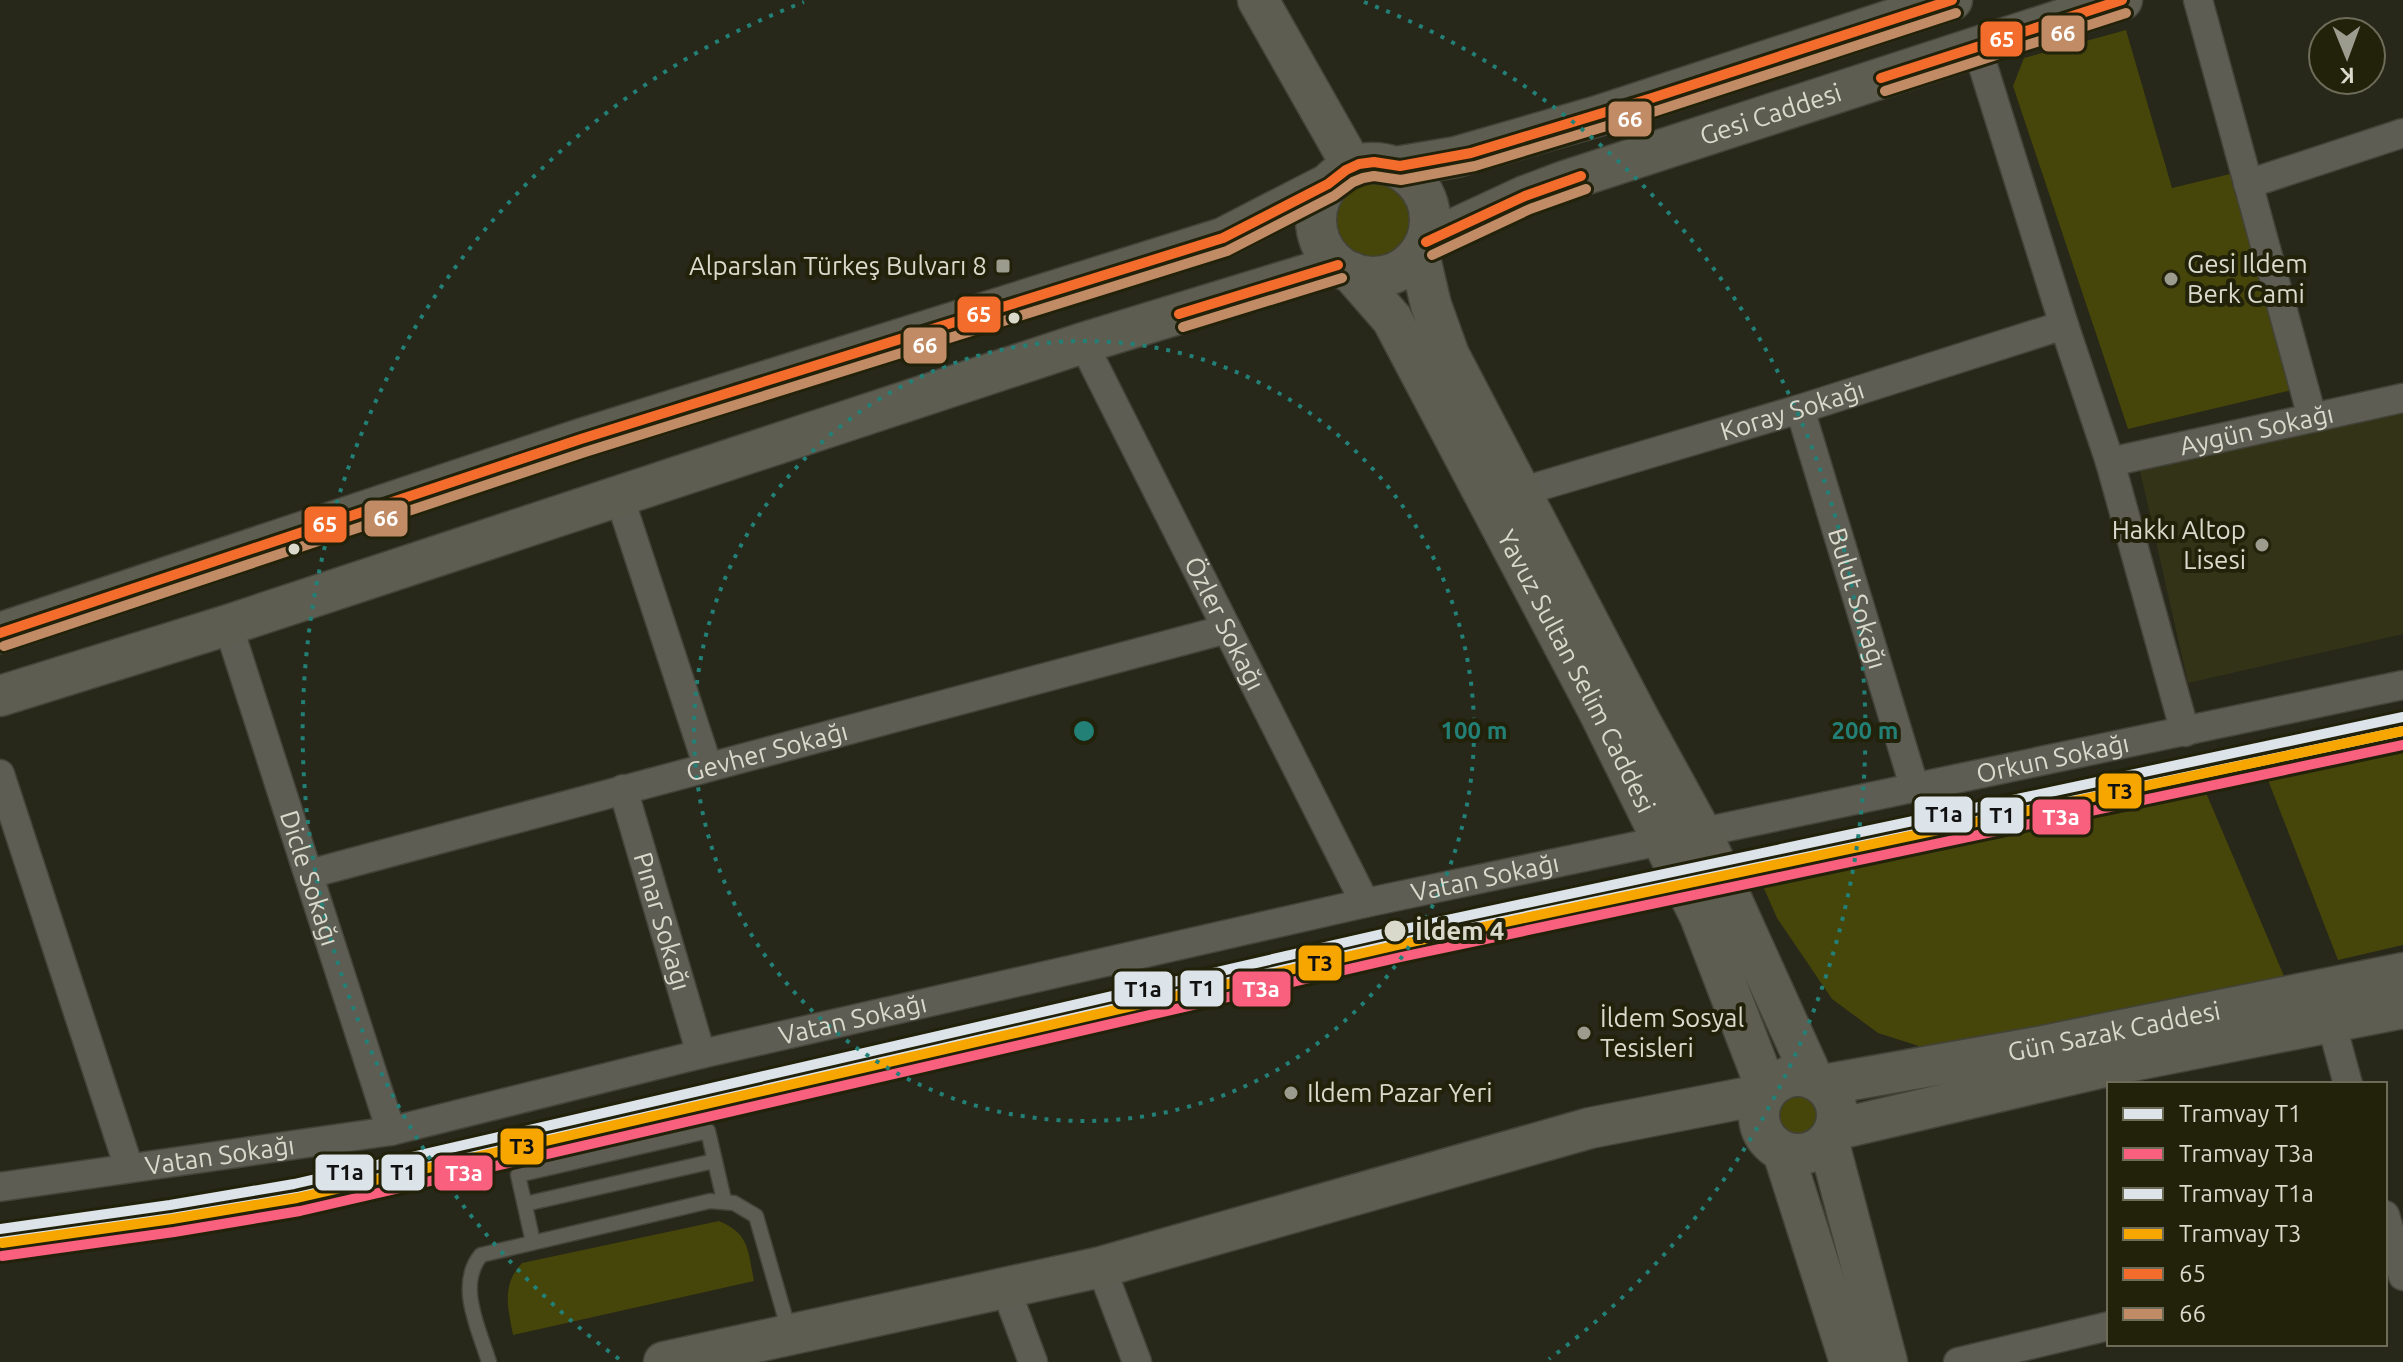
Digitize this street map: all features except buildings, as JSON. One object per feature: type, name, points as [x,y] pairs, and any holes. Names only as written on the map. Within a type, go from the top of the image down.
[{"type":"street","points":[[1258,0],[1340,175]]},
{"type":"street","name":"Gesi Caddesi","points":[[1396,167],[1456,157],[1598,116],[1952,0]]},
{"type":"street","name":"Gesi Caddesi","points":[[1423,248],[1525,196],[1565,181],[2122,0]]},
{"type":"street","points":[[2198,0],[2312,417]]},
{"type":"street","points":[[1977,47],[2110,462],[2185,732]]},
{"type":"street","points":[[2248,184],[2403,133]]},
{"type":"street","points":[[0,633],[566,444],[1223,238],[1340,175],[1366,163],[1381,163],[1409,174],[1427,198],[1431,227],[1423,248],[1408,265],[1395,273],[1366,276],[1345,269],[1328,254],[1320,241],[1317,212],[1320,197],[1340,175]]},
{"type":"street","name":"Yavuz Sultan Selim Caddesi","points":[[1423,248],[1431,305],[1449,355],[1520,492],[1682,836],[1818,1082]]},
{"type":"street","points":[[0,696],[228,625],[1083,343],[1345,269]]},
{"type":"street","name":"Yavuz Sultan Selim Caddesi","points":[[1345,269],[1392,319],[1599,712],[1682,836],[1700,916],[1766,1092]]},
{"type":"street","name":"Koray Sokağı","points":[[1520,492],[1800,409],[2064,325]]},
{"type":"street","name":"Özler Sokağı","points":[[1083,343],[1365,903]]},
{"type":"street","name":"Aygün Sokağı","points":[[2110,462],[2403,398]]},
{"type":"street","name":"Bulut Sokağı","points":[[1800,409],[1915,789]]},
{"type":"street","points":[[619,496],[708,767]]},
{"type":"street","name":"Dicle Sokağı","points":[[228,625],[391,1131]]},
{"type":"street","name":"Gevher Sokağı","points":[[309,874],[1227,629]]},
{"type":"street","name":"Orkun Sokağı","points":[[1682,836],[2403,685]]},
{"type":"street","points":[[0,774],[129,1168]]},
{"type":"street","name":"Pınar Sokağı","points":[[623,789],[701,1054]]},
{"type":"street","name":"Vatan Sokağı","points":[[0,1187],[391,1131],[701,1054],[1365,903],[1682,836]]},
{"type":"street","name":"Gün Sazak Caddesi","points":[[1818,1082],[2038,1047],[2403,973]]},
{"type":"street","name":"Gün Sazak Caddesi","points":[[1831,1135],[2121,1063],[2403,1008]]},
{"type":"street","points":[[2331,1022],[2347,1082]]},
{"type":"street","points":[[1590,1128],[1688,1124],[1730,1130],[1778,1148],[1795,1154],[1807,1153],[1819,1148],[1831,1135],[1837,1118],[1831,1094],[1818,1082],[1800,1076],[1777,1082],[1766,1092],[1758,1112],[1764,1136],[1778,1148],[1850,1362]]},
{"type":"street","points":[[664,1362],[1101,1267],[1590,1128],[1766,1092]]},
{"type":"street","points":[[1831,1135],[1887,1362]]},
{"type":"street","points":[[2387,1225],[2395,1264]]},
{"type":"street","points":[[1101,1267],[1137,1362]]},
{"type":"street","points":[[1005,1287],[1033,1362]]},
{"type":"street","points":[[1958,1362],[2107,1326]]},
{"type":"lane","points":[[533,1242],[518,1175],[708,1131],[724,1200]]},
{"type":"lane","points":[[525,1204],[714,1161]]},
{"type":"lane","points":[[489,1362],[469,1289],[471,1270],[481,1255],[710,1201],[724,1200],[746,1208],[756,1216],[790,1335]]},
{"type":"shaded area","points":[[2126,30],[2172,188],[2230,174],[2292,390],[2128,429],[2013,86],[2024,58]]},
{"type":"shaded area","points":[[1373,180],[1388,183],[1401,192],[1410,205],[1413,220],[1410,235],[1401,248],[1388,257],[1373,260],[1358,257],[1345,248],[1336,235],[1333,220],[1336,205],[1345,192],[1358,183]]},
{"type":"shaded area","name":"Hakkı Altop Lisesi","points":[[2403,392],[2403,634],[2188,683],[2136,453]]},
{"type":"shaded area","points":[[2403,752],[2403,945],[2338,960],[2268,780]]},
{"type":"shaded area","points":[[2204,788],[2284,976],[1928,1049],[1878,1033],[1832,999],[1777,918],[1762,884]]},
{"type":"shaded area","points":[[1798,1097],[1811,1102],[1816,1115],[1811,1128],[1798,1133],[1785,1128],[1780,1115],[1785,1102]]},
{"type":"shaded area","points":[[719,1221],[742,1238],[754,1281],[513,1335],[508,1306],[509,1288],[515,1271],[522,1263]]},
{"type":"tram line","name":"T1a","points":[[0,1229],[294,1184],[1395,931],[2403,717]]},
{"type":"tram line","name":"T1","points":[[0,1242],[297,1197],[1398,943],[2403,731]]},
{"type":"tram line","name":"T3","points":[[2,1243],[297,1198],[1398,945],[2403,731]]},
{"type":"tram line","name":"T3a","points":[[2,1256],[300,1211],[1401,957],[2403,745]]},
{"type":"transit line","name":"65","points":[[0,633],[581,439],[1223,238],[1328,184],[1359,164],[1374,162],[1400,166],[1471,153],[1652,98],[1952,0]]},
{"type":"transit line","name":"65","points":[[1881,78],[2122,0]]},
{"type":"transit line","name":"66","points":[[4,646],[585,452],[1227,251],[1363,178],[1374,176],[1401,180],[1475,166],[1656,111],[1956,13]]},
{"type":"transit line","name":"66","points":[[1885,91],[2126,13]]},
{"type":"transit line","name":"65","points":[[1426,242],[1525,196],[1581,176]]},
{"type":"transit line","name":"66","points":[[1432,255],[1530,209],[1586,189]]},
{"type":"transit line","name":"65","points":[[1179,314],[1338,265]]},
{"type":"transit line","name":"66","points":[[1183,327],[1342,278]]},
{"type":"place","name":"Alparslan Türkeş Bulvarı 8","points":[[1003,266]]},
{"type":"place","name":"Gesi Ildem Berk Cami","points":[[2171,279]]},
{"type":"place","name":"Hakkı Altop Lisesi","points":[[2262,545]]},
{"type":"place","name":"İldem 4","points":[[1395,931]]},
{"type":"place","name":"İldem Sosyal Tesisleri","points":[[1584,1033]]},
{"type":"place","name":"Ildem Pazar Yeri","points":[[1291,1093]]}]
